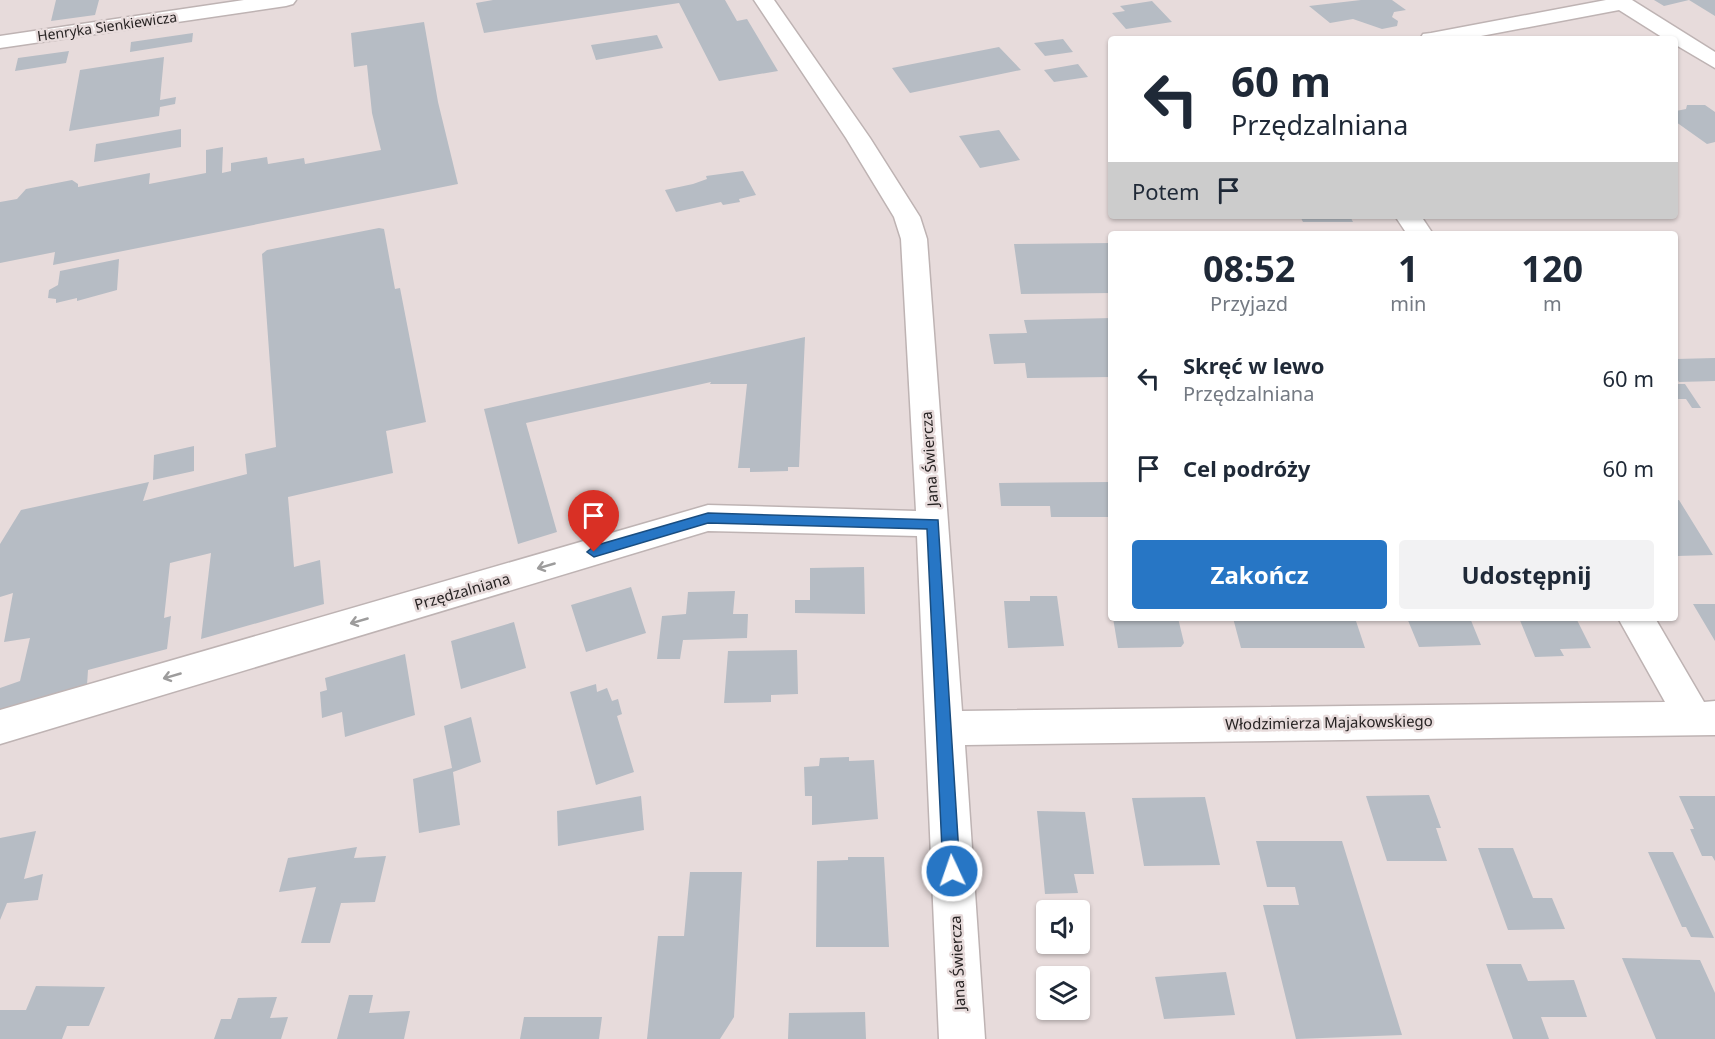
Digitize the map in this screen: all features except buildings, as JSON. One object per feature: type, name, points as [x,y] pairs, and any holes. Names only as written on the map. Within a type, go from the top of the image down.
[{"type":"street","name":"Henryka Sienkiewicza","points":[[0,42],[286,0]]},
{"type":"street","name":"Jana Świercza","points":[[764,0],[858,138],[907,217],[914,239],[933,524],[962,1039]]},
{"type":"street","points":[[1446,36],[1621,1],[1675,36]]},
{"type":"street","points":[[1678,38],[1715,61]]},
{"type":"street","points":[[1691,46],[1715,41]]},
{"type":"street","name":"Przędzalniana","points":[[0,727],[708,518],[933,524]]},
{"type":"street","points":[[1638,621],[1704,718]]},
{"type":"street","name":"Włodzimierza Majakowskiego","points":[[943,728],[1704,718]]},
{"type":"route","points":[[594,552],[708,518],[933,524],[952,871]]}]
